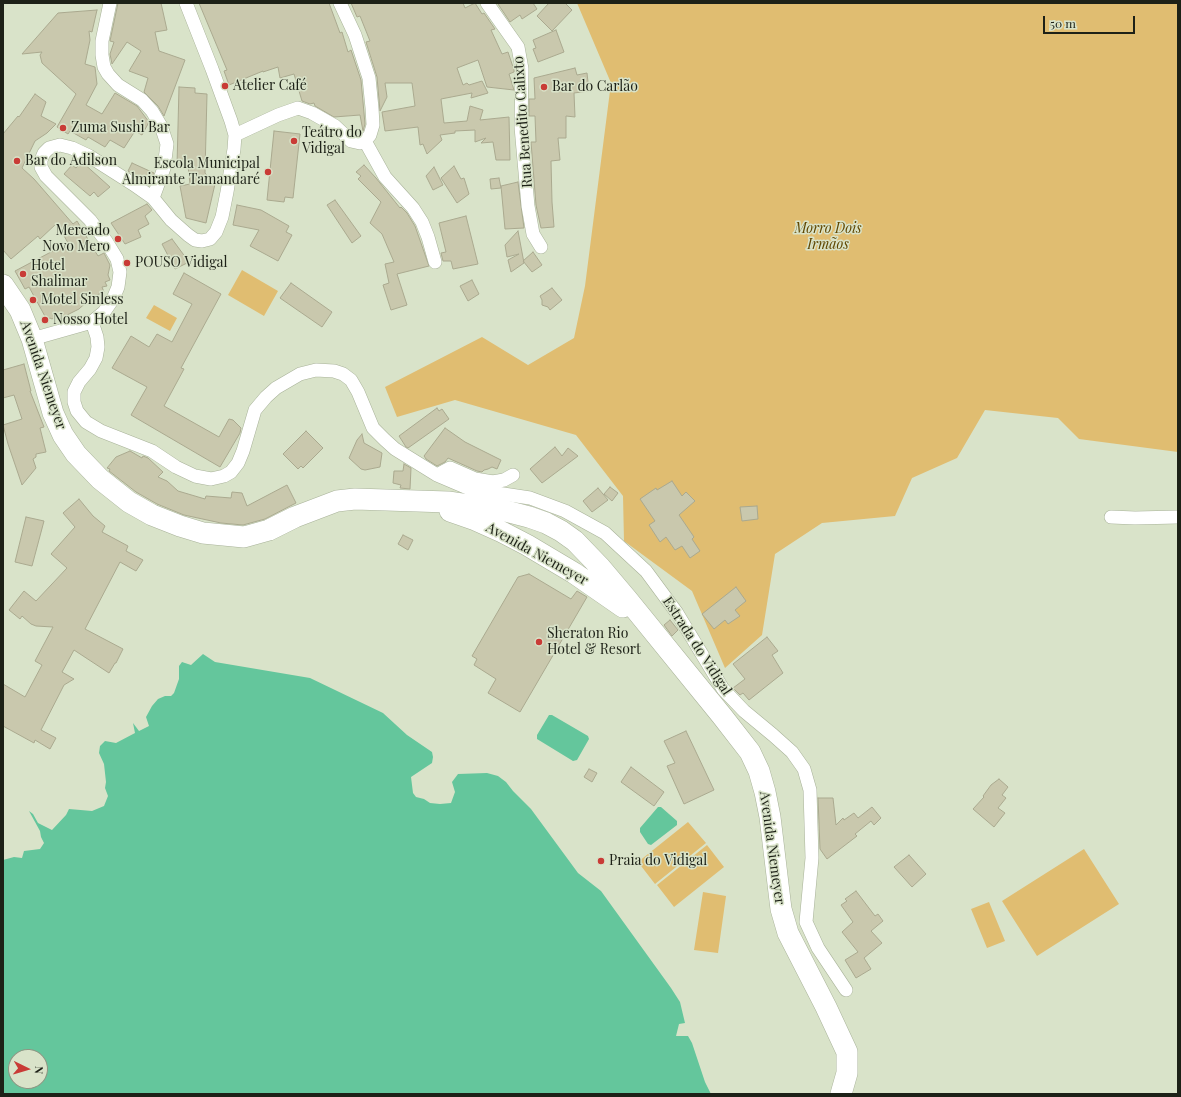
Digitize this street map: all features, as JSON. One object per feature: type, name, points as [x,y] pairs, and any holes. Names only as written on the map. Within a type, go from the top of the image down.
[{"type":"main road","name":"Avenida Niemeyer","points":[[3,285],[20,310],[32,339],[53,413],[63,435],[76,454],[100,479],[129,502],[152,515],[203,533],[244,537],[269,530],[295,517],[337,500],[355,498],[417,500],[448,502],[502,510],[546,523],[575,542],[600,567],[750,752],[759,771],[765,792],[770,817],[781,909],[788,933],[847,1052],[847,1073],[841,1094]]},
{"type":"main road","name":"Avenida Niemeyer","points":[[417,500],[474,519],[527,545],[574,572],[648,625]]},
{"type":"main road","points":[[512,513],[520,527],[527,545],[536,540],[545,538],[555,538],[575,542]]},
{"type":"street","points":[[110,3],[102,41],[104,67],[118,85],[142,100],[152,111],[161,126],[167,144],[164,168],[153,198]]},
{"type":"street","points":[[32,339],[92,322],[104,312],[113,299],[118,287],[120,272],[117,259],[106,241],[90,220],[46,176],[41,167],[41,160],[44,153],[49,148],[60,145],[72,148],[89,156],[153,198],[171,220],[195,240],[202,241],[210,239],[216,232],[222,217],[234,149],[235,135],[212,68],[186,3]]},
{"type":"street","points":[[235,135],[278,115],[298,108],[312,113],[335,126],[351,141],[360,143],[366,141],[370,135],[373,125],[369,78],[355,35],[340,3]]},
{"type":"street","name":"Rua Benedito Calixto","points":[[487,3],[518,47],[522,69],[521,128],[528,206],[533,234],[541,247]]},
{"type":"street","points":[[366,141],[384,177],[413,208],[422,222],[436,262]]},
{"type":"street","name":"Estrada do Vidigal","points":[[92,322],[97,337],[98,347],[96,358],[90,369],[79,382],[74,392],[74,402],[77,411],[86,422],[101,431],[152,451],[176,467],[195,476],[211,480],[231,472],[238,463],[243,451],[255,410],[276,388],[300,374],[316,370],[334,371],[343,374],[351,380],[358,392],[373,428],[395,449],[437,475],[470,489],[530,498],[566,511],[605,533],[646,571],[677,613],[723,689],[744,711],[773,734],[792,752],[804,769],[810,790],[812,858],[806,922],[818,948],[846,990]]},
{"type":"street","points":[[437,475],[450,468],[475,479],[493,482],[504,480],[513,474]]},
{"type":"street","points":[[1111,517],[1178,517]]},
{"type":"green space","name":"Morro Dois Irmãos","points":[[577,3],[1178,3],[1178,452],[1079,439],[1058,418],[985,410],[957,458],[912,478],[895,516],[822,523],[775,554],[762,635],[725,668],[692,591],[624,541],[623,496],[576,435],[455,400],[397,417],[385,387],[482,337],[528,365],[574,338],[585,286],[611,83]]},
{"type":"green space","points":[[242,270],[278,291],[264,316],[228,295]]},
{"type":"green space","points":[[154,305],[177,318],[170,331],[146,318]]},
{"type":"green space","points":[[688,822],[706,843],[655,884],[638,862]]},
{"type":"green space","points":[[707,845],[724,867],[674,907],[657,885]]},
{"type":"green space","points":[[1084,849],[1119,904],[1037,956],[1002,901]]},
{"type":"green space","points":[[703,892],[726,896],[718,953],[694,950]]},
{"type":"green space","points":[[989,902],[1005,941],[987,948],[971,909]]},
{"type":"shaded area","points":[[203,654],[215,662],[310,678],[383,713],[407,735],[432,752],[432,763],[411,777],[413,793],[416,797],[424,799],[430,803],[451,803],[455,792],[452,782],[458,774],[487,773],[498,776],[506,782],[531,809],[578,873],[601,891],[671,988],[680,1002],[685,1023],[679,1024],[676,1036],[688,1036],[711,1094],[3,1094],[3,860],[14,857],[22,858],[24,851],[40,849],[44,843],[40,831],[29,811],[33,814],[38,823],[52,830],[66,815],[69,809],[92,811],[104,806],[108,796],[105,788],[106,782],[104,764],[99,753],[100,746],[105,741],[116,743],[135,733],[133,723],[139,731],[149,726],[146,717],[152,706],[158,699],[165,696],[171,696],[174,693],[179,679],[179,666],[182,662],[191,665]]},
{"type":"shaded area","points":[[549,715],[552,715],[588,736],[589,739],[577,760],[573,761],[537,739],[537,735]]},
{"type":"shaded area","points":[[658,807],[661,807],[677,821],[677,825],[651,845],[648,844],[640,832],[640,828]]},
{"type":"building","points":[[118,3],[161,3],[167,30],[155,32],[159,51],[185,60],[164,116],[158,106],[144,92],[148,78],[129,71],[141,51],[127,42],[112,64],[110,54],[114,42],[110,41]]},
{"type":"building","points":[[199,3],[329,3],[340,33],[342,32],[348,52],[351,50],[361,80],[365,124],[363,131],[360,115],[334,117],[315,106],[314,103],[310,104],[302,101],[294,74],[280,78],[278,67],[263,71],[229,85],[224,71],[227,70]]},
{"type":"building","points":[[351,3],[463,3],[465,8],[475,3],[495,29],[491,30],[502,54],[508,52],[514,70],[514,72],[509,74],[514,90],[487,87],[478,60],[457,68],[463,85],[467,83],[469,85],[482,81],[488,93],[471,98],[472,93],[441,99],[444,123],[467,121],[470,106],[483,110],[480,120],[509,117],[510,160],[496,160],[493,142],[481,143],[486,138],[475,142],[475,130],[455,131],[455,133],[440,135],[442,140],[427,154],[423,144],[420,145],[418,127],[385,131],[382,112],[415,106],[412,83],[385,83],[387,97],[380,111],[377,77],[366,42],[370,41],[360,16],[357,17]]},
{"type":"building","points":[[533,3],[537,9],[522,19],[520,15],[510,22],[498,4]]},
{"type":"building","points":[[549,3],[565,3],[572,10],[552,31],[537,16]]},
{"type":"building","points":[[97,10],[92,32],[89,31],[90,40],[85,64],[95,67],[97,84],[86,105],[102,114],[115,93],[137,106],[149,122],[142,135],[135,131],[124,148],[110,140],[105,147],[88,137],[86,140],[70,131],[68,134],[57,127],[76,94],[42,63],[40,55],[42,52],[22,54],[58,13]]},
{"type":"building","points":[[556,30],[564,52],[538,62],[533,49],[536,48],[533,40]]},
{"type":"building","points":[[575,68],[577,75],[587,73],[589,91],[574,93],[575,117],[566,116],[566,138],[558,138],[560,160],[551,161],[554,227],[541,228],[536,205],[531,142],[536,142],[535,116],[529,116],[529,99],[535,99],[534,78]]},
{"type":"building","points":[[179,87],[195,88],[195,93],[207,94],[205,173],[215,184],[206,223],[186,218],[180,186],[190,184],[188,166],[177,166]]},
{"type":"building","points":[[35,94],[46,102],[41,116],[56,124],[47,133],[35,141],[22,168],[34,179],[73,224],[77,221],[98,256],[104,253],[110,265],[108,275],[110,280],[105,282],[107,286],[102,287],[104,292],[92,297],[79,309],[65,316],[59,318],[57,316],[47,320],[29,287],[25,289],[15,271],[68,243],[57,223],[40,239],[38,236],[11,259],[3,250],[3,134],[18,116],[19,117]]},
{"type":"building","points":[[274,131],[300,134],[293,198],[285,197],[284,202],[267,200]]},
{"type":"building","points":[[82,162],[110,187],[98,197],[94,192],[90,196],[64,174],[72,165],[76,168]]},
{"type":"building","points":[[132,163],[154,173],[149,185],[128,171]]},
{"type":"building","points":[[364,165],[400,208],[401,207],[407,213],[415,226],[429,266],[397,274],[407,305],[391,310],[383,285],[389,283],[385,264],[394,262],[382,234],[370,223],[381,202],[358,179],[361,176],[356,172]]},
{"type":"building","points":[[454,166],[461,179],[464,178],[469,194],[457,203],[441,178]]},
{"type":"building","points":[[434,167],[443,185],[433,190],[426,176]]},
{"type":"building","points":[[499,178],[501,188],[491,189],[490,179]]},
{"type":"building","points":[[518,182],[524,228],[505,229],[501,186]]},
{"type":"building","points":[[335,200],[361,236],[352,243],[327,205]]},
{"type":"building","points":[[147,204],[152,210],[145,216],[149,224],[138,230],[141,237],[125,244],[111,223]]},
{"type":"building","points":[[237,205],[261,210],[289,226],[286,232],[292,235],[278,261],[250,246],[259,230],[233,225]]},
{"type":"building","points":[[466,216],[478,264],[453,269],[451,261],[443,261],[441,253],[446,252],[439,223]]},
{"type":"building","points":[[518,231],[524,263],[511,272],[508,260],[519,254],[507,257],[505,245]]},
{"type":"building","points":[[172,239],[189,262],[175,269],[162,244]]},
{"type":"building","points":[[533,252],[542,265],[532,272],[523,261]]},
{"type":"building","points":[[184,273],[221,294],[181,368],[184,369],[164,406],[219,437],[229,419],[233,420],[241,428],[240,433],[220,467],[131,415],[147,387],[112,368],[131,336],[149,347],[157,334],[172,342],[192,304],[173,294]]},
{"type":"building","points":[[472,280],[479,294],[468,301],[460,286]]},
{"type":"building","points":[[291,283],[332,312],[322,327],[280,298]]},
{"type":"building","points":[[552,288],[562,300],[550,310],[548,307],[542,305],[540,296]]},
{"type":"building","points":[[24,364],[30,391],[44,427],[40,428],[46,452],[36,454],[36,457],[33,459],[36,468],[22,485],[3,425],[22,419],[14,395],[3,398],[3,370]]},
{"type":"building","points":[[437,408],[439,411],[442,409],[449,419],[408,448],[406,447],[399,436]]},
{"type":"building","points":[[445,428],[465,442],[501,460],[497,469],[492,467],[482,472],[477,471],[448,458],[445,462],[437,466],[426,459],[424,456]]},
{"type":"building","points":[[306,431],[323,448],[303,468],[301,466],[298,469],[283,454]]},
{"type":"building","points":[[362,434],[364,443],[382,453],[380,467],[365,470],[361,469],[349,458],[357,440]]},
{"type":"building","points":[[555,447],[562,456],[568,448],[578,456],[542,483],[530,469]]},
{"type":"building","points":[[130,451],[142,458],[143,456],[148,458],[163,472],[158,477],[167,481],[178,491],[205,499],[206,496],[231,498],[232,492],[242,493],[247,506],[287,485],[296,503],[265,519],[243,525],[221,523],[184,515],[157,504],[136,492],[109,471],[110,469],[107,468],[116,457]]},
{"type":"building","points":[[404,464],[411,468],[410,489],[400,488],[401,485],[393,483],[394,471],[403,471]]},
{"type":"building","points":[[672,481],[682,496],[686,492],[695,501],[679,515],[694,537],[692,539],[700,551],[690,558],[682,546],[675,550],[666,537],[660,542],[649,525],[655,521],[640,499],[656,488],[657,490]]},
{"type":"building","points":[[610,487],[618,493],[612,501],[604,494]]},
{"type":"building","points":[[598,488],[608,500],[592,512],[583,501]]},
{"type":"building","points":[[79,499],[93,516],[105,526],[102,532],[128,546],[126,551],[143,560],[136,571],[120,562],[85,629],[123,649],[109,673],[74,650],[62,672],[74,679],[64,685],[41,730],[56,738],[50,749],[35,740],[34,743],[3,726],[3,684],[25,697],[42,665],[35,661],[53,627],[36,626],[31,624],[22,616],[20,619],[9,610],[24,591],[36,601],[67,568],[51,554],[75,527],[63,513]]},
{"type":"building","points":[[757,506],[758,519],[742,521],[740,507]]},
{"type":"building","points":[[26,517],[44,521],[32,566],[15,562]]},
{"type":"building","points":[[403,535],[413,540],[408,550],[398,544]]},
{"type":"building","points":[[529,574],[571,599],[577,591],[587,597],[520,712],[488,693],[496,679],[474,665],[477,659],[472,656],[518,577]]},
{"type":"building","points":[[736,587],[746,601],[735,610],[740,616],[728,624],[725,620],[714,629],[702,614]]},
{"type":"building","points":[[670,620],[678,630],[672,636],[664,625]]},
{"type":"building","points":[[767,637],[778,651],[772,655],[783,673],[749,700],[743,693],[740,695],[733,688],[745,679],[733,664]]},
{"type":"building","points":[[686,731],[714,790],[684,804],[667,766],[675,763],[664,741]]},
{"type":"building","points":[[631,767],[664,792],[654,806],[621,782]]},
{"type":"building","points":[[589,769],[597,773],[592,782],[584,777]]},
{"type":"building","points":[[999,779],[1008,787],[1002,795],[1006,798],[998,808],[1005,813],[994,827],[973,809],[984,797],[983,796],[991,785]]},
{"type":"building","points":[[818,798],[833,798],[836,825],[843,818],[844,820],[854,813],[858,818],[872,807],[881,818],[874,825],[871,821],[855,834],[857,836],[827,859],[820,849]]},
{"type":"building","points":[[909,855],[926,874],[912,887],[894,867]]},
{"type":"building","points":[[856,891],[875,916],[878,914],[883,921],[871,931],[882,943],[864,958],[871,969],[856,978],[845,960],[858,952],[842,932],[853,922],[841,905],[847,901],[845,899]]},
{"type":"place","name":"Atelier Café","points":[[225,86]]},
{"type":"place","name":"Bar do Carlão","points":[[544,87]]},
{"type":"place","name":"Zuma Sushi Bar","points":[[63,128]]},
{"type":"place","name":"Teátro do Vidigal","points":[[294,141]]},
{"type":"place","name":"Bar do Adilson","points":[[17,161]]},
{"type":"place","name":"Escola Municipal Almirante Tamandaré","points":[[268,172]]},
{"type":"place","name":"Mercado Novo Mero","points":[[118,239]]},
{"type":"place","name":"POUSO Vidigal","points":[[127,263]]},
{"type":"place","name":"Hotel Shalimar","points":[[23,274]]},
{"type":"place","name":"Motel Sinless","points":[[33,300]]},
{"type":"place","name":"Nosso Hotel","points":[[45,320]]},
{"type":"place","name":"Sheraton Rio Hotel & Resort","points":[[539,642]]},
{"type":"place","name":"Praia do Vidigal","points":[[601,861]]}]
